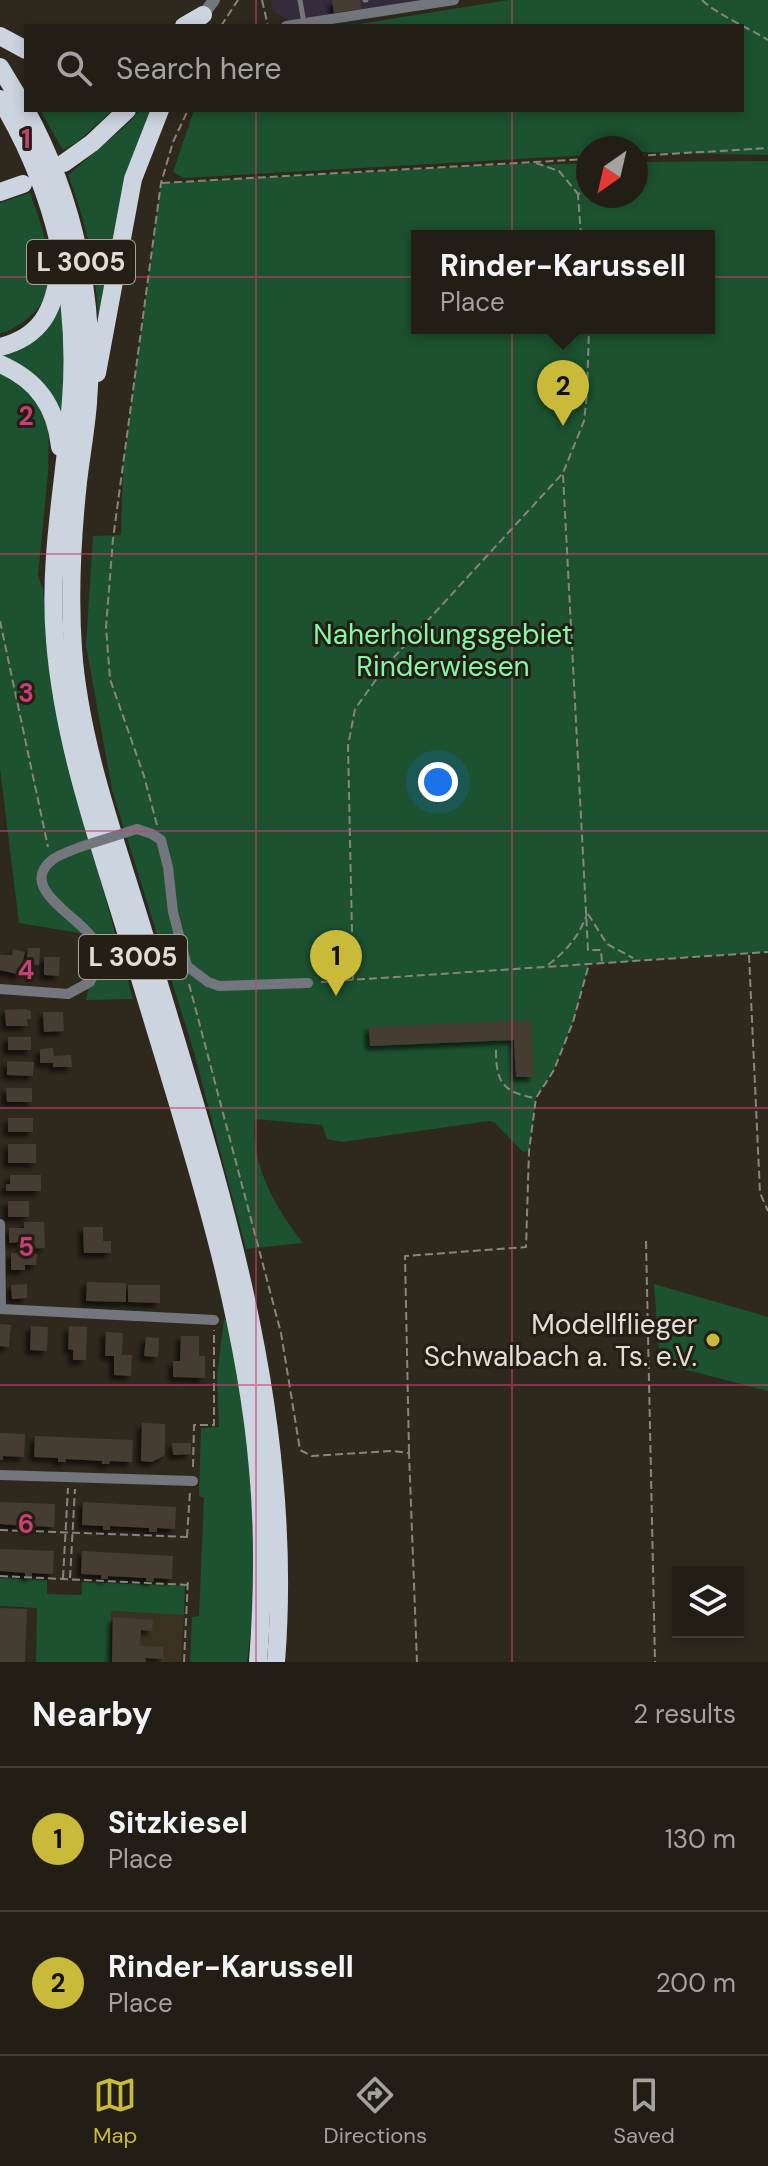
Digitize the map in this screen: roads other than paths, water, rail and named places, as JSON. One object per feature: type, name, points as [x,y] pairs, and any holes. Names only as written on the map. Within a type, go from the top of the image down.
[{"type":"highway","points":[[0,36],[24,49]]},
{"type":"highway","name":"L 3005","points":[[0,67],[24,107]]},
{"type":"highway","name":"L 3005","points":[[0,99],[21,136],[42,185],[61,249],[72,343],[71,400],[53,581],[54,638],[61,691],[75,761],[190,1149],[240,1348],[261,1500],[263,1549],[258,1662]]},
{"type":"highway","name":"L 3005","points":[[27,112],[57,178],[77,243],[88,321],[90,371],[70,585],[78,687],[107,808],[232,1240],[257,1344],[278,1498],[280,1589],[276,1662]]},
{"type":"highway","points":[[64,163],[92,143],[125,112]]},
{"type":"highway","points":[[86,423],[133,179],[159,112]]},
{"type":"highway","points":[[0,192],[23,184]]},
{"type":"highway","points":[[0,347],[26,336],[41,324],[50,311],[56,296],[61,249]]},
{"type":"highway","points":[[0,364],[23,376],[48,401],[59,432],[62,470]]},
{"type":"street","points":[[198,22],[214,0]]},
{"type":"street","points":[[305,24],[454,0]]},
{"type":"street","points":[[0,989],[68,994],[90,982],[98,961],[89,932],[58,906],[43,888],[43,871],[53,859],[137,829],[161,840],[168,867],[173,912],[187,966],[208,982],[219,986],[308,983]]},
{"type":"street","points":[[0,1224],[0,1309],[214,1320]]},
{"type":"street","points":[[0,1475],[192,1486]]},
{"type":"lane","points":[[300,0],[305,24]]},
{"type":"place","name":"Rinder-Karussell","points":[[563,426]]},
{"type":"place","name":"Sitzkiesel","points":[[336,996]]},
{"type":"place","name":"Modellflieger Schwalbach a. Ts. e.V.","points":[[713,1340]]},
{"type":"park label","name":"Naherholungsgebiet Rinderwiesen","points":[[443,650]]}]
